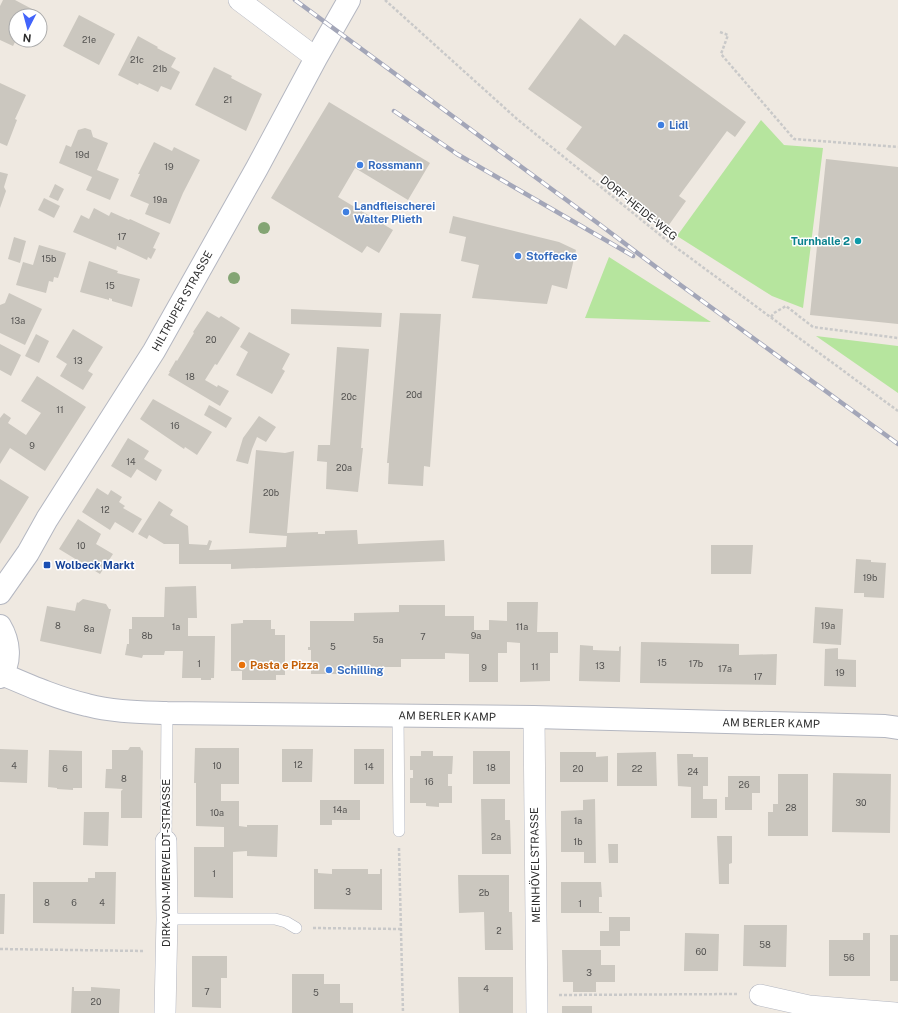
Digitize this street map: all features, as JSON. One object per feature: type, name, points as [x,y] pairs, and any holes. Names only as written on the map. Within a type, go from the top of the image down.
[{"type":"street","points":[[239,0],[316,58]]},
{"type":"street","name":"HILTRUPER STRASSE","points":[[0,593],[28,553],[47,519],[154,351],[349,0]]},
{"type":"street","points":[[0,626],[5,634],[8,649],[7,662],[1,675]]},
{"type":"street","name":"AM BERLER KAMP","points":[[1,675],[60,698],[88,706],[115,710],[167,713],[534,717],[885,726],[898,728]]},
{"type":"street","name":"MEINHÖVELSTRASSE","points":[[534,717],[537,1004]]},
{"type":"street","name":"DIRK-VON-MERVELDT-STRASSE","points":[[165,1013],[167,919],[166,841]]},
{"type":"street","points":[[760,995],[809,1006],[895,1013]]},
{"type":"lane","name":"DIRK-VON-MERVELDT-STRASSE","points":[[166,841],[167,713]]},
{"type":"lane","points":[[398,715],[399,831]]},
{"type":"lane","points":[[167,919],[275,919],[286,922],[296,928]]},
{"type":"path","name":"DORF-HEIDE-WEG","points":[[385,0],[516,119],[670,243],[898,411]]},
{"type":"path","points":[[720,32],[728,35],[721,54],[794,139],[898,147]]},
{"type":"path","points":[[771,317],[774,313],[786,306],[813,327],[898,338]]},
{"type":"path","points":[[399,831],[403,1013]]},
{"type":"path","points":[[296,928],[402,929]]},
{"type":"path","points":[[0,949],[166,951]]},
{"type":"path","points":[[537,1004],[729,993],[760,995]]},
{"type":"green space","points":[[761,120],[784,145],[823,148],[803,308],[772,296],[677,236]]},
{"type":"green space","points":[[609,257],[711,322],[585,318]]},
{"type":"green space","points":[[816,336],[898,346],[898,393]]},
{"type":"building","points":[[3,0],[15,0],[30,8],[8,8],[8,44],[0,40],[0,6]]},
{"type":"building","points":[[79,15],[115,34],[99,65],[63,46]]},
{"type":"building","name":"Lidl","points":[[580,18],[615,46],[624,34],[627,35],[746,122],[735,137],[727,131],[679,196],[686,201],[666,229],[628,200],[630,196],[566,149],[582,127],[528,89]]},
{"type":"building","points":[[138,36],[176,58],[171,67],[180,72],[171,90],[161,86],[158,92],[139,83],[138,85],[118,75]]},
{"type":"building","points":[[214,67],[232,76],[231,78],[262,94],[246,131],[195,105]]},
{"type":"building","points":[[0,83],[26,95],[15,119],[17,120],[7,146],[0,143]]},
{"type":"building","name":"Rossmann","points":[[329,102],[430,163],[408,200],[355,168],[338,197],[393,230],[379,253],[367,246],[362,253],[271,198]]},
{"type":"building","points":[[85,128],[91,130],[93,137],[108,143],[97,170],[119,179],[110,200],[86,190],[92,177],[59,163],[66,145],[71,147],[78,130]]},
{"type":"building","points":[[154,142],[172,151],[174,147],[200,160],[183,193],[170,224],[145,214],[149,204],[130,196],[140,174],[138,174]]},
{"type":"building","name":"Turnhalle 2","points":[[826,159],[898,167],[898,324],[810,315]]},
{"type":"building","points":[[0,172],[8,174],[4,187],[6,191],[0,208]]},
{"type":"building","points":[[55,184],[64,189],[58,201],[49,197]]},
{"type":"building","points":[[44,198],[60,206],[54,218],[38,210]]},
{"type":"building","points":[[94,208],[109,216],[111,212],[129,220],[130,219],[160,233],[153,248],[156,249],[151,259],[148,257],[147,260],[117,246],[116,250],[73,232],[81,215],[89,219]]},
{"type":"building","name":"Stoffecke","points":[[453,216],[559,242],[576,250],[567,289],[552,285],[547,304],[472,298],[479,265],[461,261],[466,237],[449,233]]},
{"type":"building","points":[[14,237],[26,241],[20,263],[8,259]]},
{"type":"building","points":[[39,245],[66,253],[58,278],[54,277],[53,282],[49,281],[46,293],[16,285],[23,262],[33,265]]},
{"type":"building","points":[[89,261],[118,271],[117,273],[140,279],[132,307],[112,301],[112,299],[109,298],[109,300],[80,292]]},
{"type":"building","points":[[9,293],[42,309],[25,345],[0,333],[0,305],[5,303]]},
{"type":"building","points":[[291,309],[382,313],[381,327],[291,324]]},
{"type":"building","points":[[207,311],[219,318],[221,316],[240,328],[217,365],[215,364],[205,380],[217,387],[218,385],[229,391],[220,406],[168,375]]},
{"type":"building","points":[[400,313],[441,314],[430,467],[424,466],[423,486],[388,484],[389,463],[387,463]]},
{"type":"building","points":[[73,329],[103,347],[88,371],[93,374],[83,390],[60,376],[67,364],[56,357]]},
{"type":"building","points":[[249,332],[290,354],[282,369],[285,371],[272,394],[236,375],[248,352],[240,347]]},
{"type":"building","points":[[36,334],[49,341],[39,363],[25,356]]},
{"type":"building","points":[[0,344],[21,355],[11,376],[0,370]]},
{"type":"building","points":[[337,347],[369,349],[361,448],[363,448],[358,492],[326,489],[327,462],[317,461],[318,445],[330,445]]},
{"type":"building","points":[[37,376],[86,407],[45,471],[10,448],[0,464],[0,418],[4,413],[11,418],[8,423],[26,435],[41,413],[21,401]]},
{"type":"building","points":[[153,399],[212,432],[197,455],[185,447],[184,449],[140,419]]},
{"type":"building","points":[[209,405],[232,418],[226,428],[204,415]]},
{"type":"building","points":[[259,416],[276,427],[266,442],[257,437],[248,464],[236,461],[243,438]]},
{"type":"building","points":[[128,438],[149,451],[144,459],[162,470],[156,481],[137,469],[131,478],[111,466]]},
{"type":"building","points":[[256,450],[285,453],[294,451],[287,533],[318,532],[318,534],[325,534],[325,531],[357,530],[358,544],[444,540],[445,561],[231,569],[231,564],[179,564],[179,544],[164,544],[149,535],[147,539],[138,534],[159,501],[173,510],[170,515],[188,526],[189,544],[207,545],[209,540],[212,541],[209,550],[286,547],[287,536],[249,533]]},
{"type":"building","points":[[0,479],[29,497],[0,544]]},
{"type":"building","points":[[97,488],[108,495],[111,490],[122,497],[119,502],[125,506],[123,508],[142,519],[133,533],[115,522],[110,530],[82,512]]},
{"type":"building","points":[[78,519],[101,534],[96,544],[113,554],[100,574],[59,549]]},
{"type":"building","points":[[711,545],[753,545],[751,574],[711,574]]},
{"type":"building","points":[[856,559],[886,563],[884,598],[864,597],[864,593],[854,593]]},
{"type":"building","points":[[196,586],[197,618],[188,618],[188,636],[215,636],[214,678],[211,678],[211,680],[201,680],[201,678],[182,678],[183,651],[165,651],[164,655],[143,655],[142,658],[125,655],[127,644],[129,644],[129,629],[132,629],[132,617],[164,617],[165,587]]},
{"type":"building","points":[[83,599],[106,604],[109,609],[111,609],[101,654],[40,641],[47,606],[75,611],[77,602],[78,603]]},
{"type":"building","points":[[507,602],[538,602],[537,632],[558,632],[558,653],[550,653],[550,681],[520,682],[520,643],[507,642],[507,653],[498,653],[498,682],[469,682],[469,654],[445,653],[445,659],[401,659],[401,667],[356,667],[356,674],[311,674],[311,650],[308,650],[308,647],[310,647],[310,621],[354,621],[354,613],[399,612],[399,605],[445,605],[445,616],[474,616],[474,630],[489,630],[489,620],[507,621]]},
{"type":"building","points":[[815,607],[843,609],[841,645],[813,643]]},
{"type":"building","points":[[243,620],[271,620],[271,629],[275,629],[275,635],[285,635],[285,675],[276,675],[276,680],[242,680],[242,671],[231,671],[231,624],[243,623]]},
{"type":"building","points":[[641,642],[739,644],[739,655],[777,654],[776,685],[640,683]]},
{"type":"building","points":[[580,645],[593,646],[593,650],[619,651],[619,647],[621,646],[620,682],[579,681]]},
{"type":"building","points":[[838,648],[838,659],[856,660],[856,687],[824,686],[825,649]]},
{"type":"building","points":[[130,747],[140,747],[142,751],[143,750],[142,818],[121,818],[121,791],[123,789],[105,788],[106,769],[112,769],[112,750],[128,750]]},
{"type":"building","points":[[195,748],[239,748],[239,784],[221,784],[221,801],[239,801],[239,826],[247,827],[247,825],[278,825],[277,857],[247,856],[247,851],[233,852],[233,898],[194,897],[194,847],[224,847],[224,827],[196,826],[196,783],[194,783]]},
{"type":"building","points":[[0,749],[28,750],[27,783],[0,782]]},
{"type":"building","points":[[282,749],[313,749],[312,782],[282,782]]},
{"type":"building","points":[[354,749],[384,749],[384,784],[354,784]]},
{"type":"building","points":[[49,750],[82,751],[82,788],[73,788],[73,790],[48,787]]},
{"type":"building","points":[[421,751],[433,751],[433,756],[453,756],[452,774],[448,774],[448,786],[452,786],[452,803],[439,803],[439,807],[426,806],[426,803],[410,803],[410,778],[413,778],[413,770],[410,770],[410,756],[421,756]]},
{"type":"building","points":[[473,751],[510,751],[510,784],[473,784]]},
{"type":"building","points":[[560,752],[596,752],[596,757],[608,756],[608,782],[560,782]]},
{"type":"building","points":[[656,752],[657,786],[617,786],[617,753]]},
{"type":"building","points":[[677,754],[693,754],[693,757],[708,757],[708,786],[703,786],[703,799],[717,799],[717,818],[691,818],[691,787],[678,786]]},
{"type":"building","points":[[833,773],[891,774],[890,833],[832,832]]},
{"type":"building","points":[[778,774],[808,774],[808,836],[768,836],[768,812],[773,812],[773,804],[778,804]]},
{"type":"building","points":[[728,776],[760,776],[760,793],[752,793],[752,810],[725,810],[725,797],[728,797]]},
{"type":"building","points":[[481,799],[505,799],[505,820],[510,820],[511,854],[482,854]]},
{"type":"building","points":[[595,799],[596,863],[584,863],[584,852],[561,852],[561,811],[583,810],[583,800]]},
{"type":"building","points":[[320,800],[360,800],[360,820],[332,820],[332,825],[320,825]]},
{"type":"building","points":[[84,812],[109,812],[108,846],[83,845]]},
{"type":"building","points":[[717,836],[732,836],[732,863],[729,864],[729,884],[719,884]]},
{"type":"building","points":[[608,844],[618,844],[618,863],[609,863]]},
{"type":"building","points":[[314,869],[318,869],[318,873],[332,874],[332,869],[368,869],[368,874],[380,874],[380,869],[382,869],[382,910],[314,909]]},
{"type":"building","points":[[95,872],[116,872],[115,924],[33,923],[33,882],[88,882],[88,878],[95,878]]},
{"type":"building","points":[[458,875],[509,875],[509,912],[512,912],[513,950],[485,950],[484,912],[459,913]]},
{"type":"building","points":[[561,882],[601,882],[602,897],[599,897],[599,912],[602,913],[561,913]]},
{"type":"building","points":[[0,894],[5,894],[4,934],[0,934]]},
{"type":"building","points":[[609,917],[630,917],[630,931],[620,931],[620,946],[600,946],[600,931],[609,931]]},
{"type":"building","points":[[744,925],[787,925],[786,967],[743,966]]},
{"type":"building","points":[[685,933],[719,934],[718,971],[684,971]]},
{"type":"building","points":[[863,933],[870,933],[870,976],[829,976],[829,940],[863,940]]},
{"type":"building","points":[[890,935],[898,935],[898,981],[890,981]]},
{"type":"building","points":[[562,950],[601,950],[601,965],[615,965],[615,982],[596,982],[596,992],[573,992],[573,982],[563,982]]},
{"type":"building","points":[[192,956],[227,956],[227,978],[221,978],[221,1008],[192,1007]]},
{"type":"building","points":[[292,974],[324,974],[324,984],[340,984],[340,1003],[353,1003],[353,1013],[292,1013]]},
{"type":"building","points":[[458,977],[513,977],[513,1013],[459,1013]]},
{"type":"building","points":[[72,987],[74,987],[74,991],[91,991],[91,987],[120,989],[119,1013],[71,1013]]},
{"type":"building","points":[[562,1006],[592,1006],[592,1013],[562,1013]]},
{"type":"railway","points":[[295,0],[898,444]]},
{"type":"railway","points":[[394,111],[457,154],[633,256]]},
{"type":"place","name":"Lidl","points":[[661,125]]},
{"type":"place","name":"Rossmann","points":[[360,165]]},
{"type":"place","name":"Landfleischerei Walter Plieth","points":[[346,212]]},
{"type":"place","name":"Turnhalle 2","points":[[858,241]]},
{"type":"place","name":"Stoffecke","points":[[518,256]]},
{"type":"place","name":"Wolbeck Markt","points":[[47,565]]},
{"type":"place","name":"Pasta e Pizza","points":[[242,665]]},
{"type":"place","name":"Schilling","points":[[329,670]]}]
